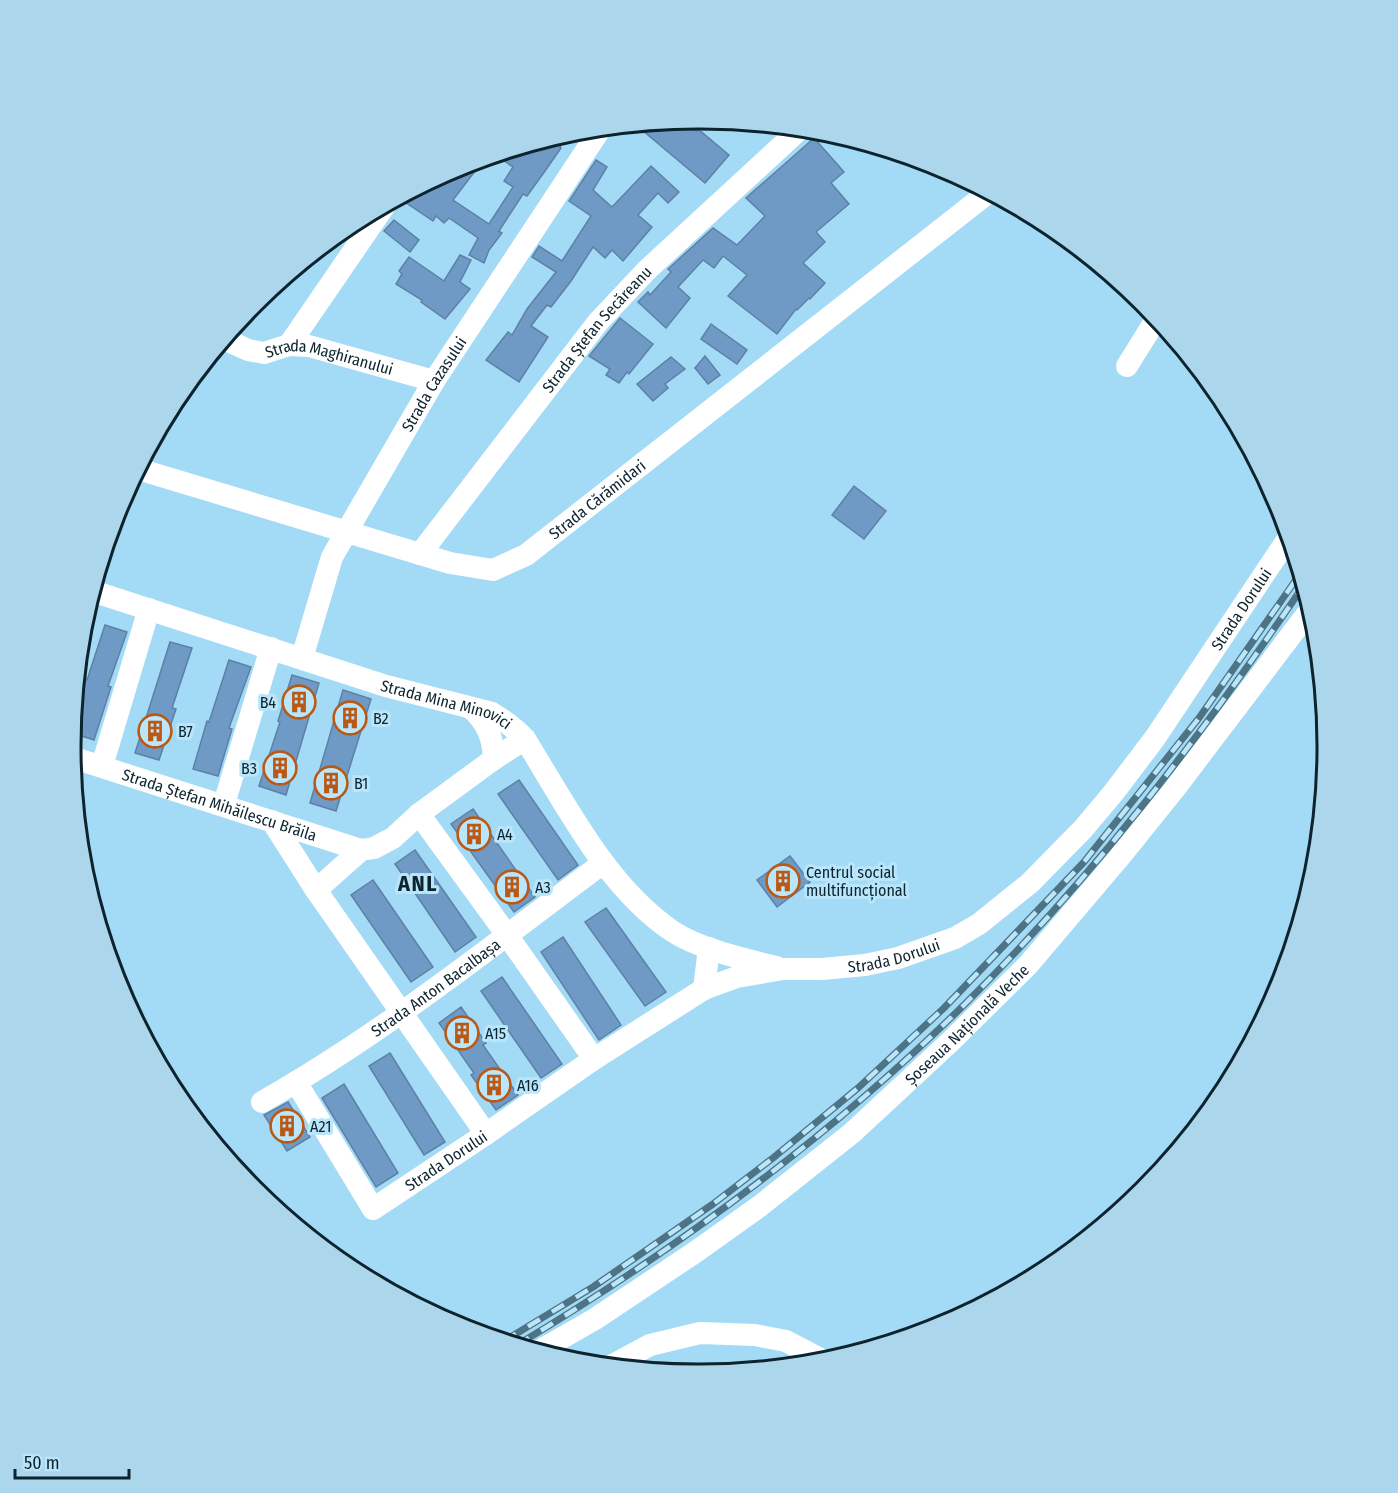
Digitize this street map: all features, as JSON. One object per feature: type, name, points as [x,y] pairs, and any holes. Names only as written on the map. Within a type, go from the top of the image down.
[{"type":"street","name":"Strada Ștefan Secăreanu","points":[[420,554],[598,322],[647,270],[792,136]]},
{"type":"street","name":"Strada Cazasului","points":[[302,658],[333,557],[347,531],[434,381],[595,137]]},
{"type":"street","name":"Strada Cărămidari","points":[[146,471],[450,563],[493,570],[526,555],[982,197]]},
{"type":"street","points":[[289,345],[374,222]]},
{"type":"street","points":[[1127,366],[1151,326]]},
{"type":"street","name":"Strada Maghiranului","points":[[231,342],[248,350],[264,353],[289,345],[309,346],[434,381]]},
{"type":"street","name":"Strada Dorului","points":[[296,1082],[373,1209],[594,1059],[704,989],[737,977],[783,969],[822,969],[865,965],[898,958],[955,938],[1008,903],[1063,850],[1114,792],[1155,738],[1283,546]]},
{"type":"street","name":"Strada Mina Minovici","points":[[101,593],[386,686],[492,713],[515,728],[525,740],[603,863],[637,904],[674,932],[709,948],[783,969]]},
{"type":"street","points":[[102,766],[149,609]]},
{"type":"street","name":"Șoseaua Națională Veche","points":[[550,1346],[595,1319],[760,1206],[852,1133],[950,1042],[1028,965],[1111,867],[1176,787],[1303,619]]},
{"type":"street","points":[[224,804],[271,648]]},
{"type":"street","points":[[471,708],[482,718],[489,731],[494,744],[494,759]]},
{"type":"street","points":[[316,890],[361,850],[374,848],[393,838],[419,814],[494,759],[525,740]]},
{"type":"street","name":"Strada Ștefan Mihăilescu Brăila","points":[[81,760],[361,850]]},
{"type":"street","points":[[419,814],[594,1059]]},
{"type":"street","points":[[272,820],[316,890],[486,1134]]},
{"type":"street","name":"Strada Anton Bacalbașa","points":[[262,1102],[401,1012],[603,863]]},
{"type":"street","points":[[704,989],[709,948]]},
{"type":"street","points":[[623,1359],[650,1345],[700,1333],[755,1335],[786,1341],[811,1354]]},
{"type":"building","points":[[694,129],[697,131],[698,129],[729,155],[705,183],[644,131]]},
{"type":"building","points":[[815,139],[844,172],[831,183],[849,204],[816,232],[825,242],[803,263],[825,283],[810,299],[796,309],[777,334],[728,296],[747,275],[723,256],[714,268],[703,260],[678,287],[690,298],[666,328],[638,302],[648,292],[650,295],[671,272],[668,269],[713,228],[737,245],[765,216],[746,198]]},
{"type":"building","points":[[562,144],[527,196],[523,194],[499,231],[502,233],[489,250],[484,263],[469,255],[478,238],[449,218],[444,223],[436,216],[433,221],[406,203],[475,171],[453,200],[489,224],[513,187],[504,181],[513,167],[503,160]]},
{"type":"building","points":[[596,160],[607,167],[593,190],[612,207],[651,166],[679,192],[668,203],[658,193],[638,215],[652,227],[623,261],[612,250],[605,258],[593,247],[551,307],[547,305],[531,326],[548,337],[519,382],[486,360],[508,332],[512,335],[527,309],[556,272],[532,257],[539,246],[562,261],[591,216],[569,201]]},
{"type":"building","points":[[394,220],[419,240],[410,252],[384,231]]},
{"type":"building","points":[[460,255],[471,260],[460,282],[470,289],[445,319],[421,302],[422,300],[396,284],[402,274],[399,271],[409,257],[444,281]]},
{"type":"building","points":[[620,318],[653,344],[619,383],[606,375],[610,369],[589,356]]},
{"type":"building","points":[[711,324],[747,350],[737,364],[701,339]]},
{"type":"building","points":[[705,356],[720,375],[708,384],[695,368]]},
{"type":"building","points":[[671,357],[685,369],[665,384],[668,388],[653,401],[637,384]]},
{"type":"building","points":[[854,486],[886,511],[864,539],[832,515]]},
{"type":"building","points":[[105,625],[127,632],[108,686],[111,687],[94,740],[81,736],[85,679],[87,680]]},
{"type":"building","points":[[170,642],[192,648],[172,708],[176,709],[159,760],[135,753]]},
{"type":"building","points":[[229,660],[251,667],[229,728],[232,729],[218,776],[193,769]]},
{"type":"building","points":[[292,675],[319,683],[286,795],[259,786],[280,722],[278,721]]},
{"type":"building","points":[[343,690],[371,699],[336,811],[310,803]]},
{"type":"building","points":[[519,780],[578,865],[558,880],[498,794]]},
{"type":"building","points":[[473,809],[535,897],[514,912],[451,824]]},
{"type":"building","points":[[415,850],[476,937],[455,952],[395,864]]},
{"type":"building","name":"Centrul social multifuncțional","points":[[790,856],[810,882],[777,907],[757,880]]},
{"type":"building","points":[[373,880],[433,967],[411,982],[351,895]]},
{"type":"building","points":[[606,908],[666,992],[645,1006],[585,922]]},
{"type":"building","points":[[563,937],[621,1025],[599,1040],[541,952]]},
{"type":"building","points":[[502,977],[562,1064],[541,1078],[481,991]]},
{"type":"building","points":[[461,1007],[486,1043],[483,1045],[518,1095],[496,1110],[471,1075],[474,1073],[439,1023]]},
{"type":"building","points":[[390,1053],[445,1142],[424,1155],[369,1066]]},
{"type":"building","points":[[344,1084],[398,1173],[376,1187],[322,1098]]},
{"type":"building","name":"A21","points":[[288,1102],[310,1137],[287,1151],[264,1115]]},
{"type":"railway","points":[[513,1336],[593,1287],[713,1204],[858,1088],[944,1008],[1084,862],[1199,718],[1294,582]]},
{"type":"railway","points":[[526,1339],[637,1269],[752,1188],[862,1099],[966,1003],[1059,905],[1103,854],[1227,695],[1298,594]]},
{"type":"place","name":"B4","points":[[299,702]]},
{"type":"place","name":"B2","points":[[350,718]]},
{"type":"place","name":"B7","points":[[155,731]]},
{"type":"place","name":"B3","points":[[280,768]]},
{"type":"place","name":"B1","points":[[331,783]]},
{"type":"place","name":"A4","points":[[474,834]]},
{"type":"place","name":"Centrul social multifuncțional","points":[[783,881]]},
{"type":"place","name":"A3","points":[[512,887]]},
{"type":"place","name":"A15","points":[[462,1033]]},
{"type":"place","name":"A16","points":[[494,1085]]},
{"type":"place","name":"A21","points":[[287,1126]]},
{"type":"district","name":"ANL","points":[[418,883]]}]
